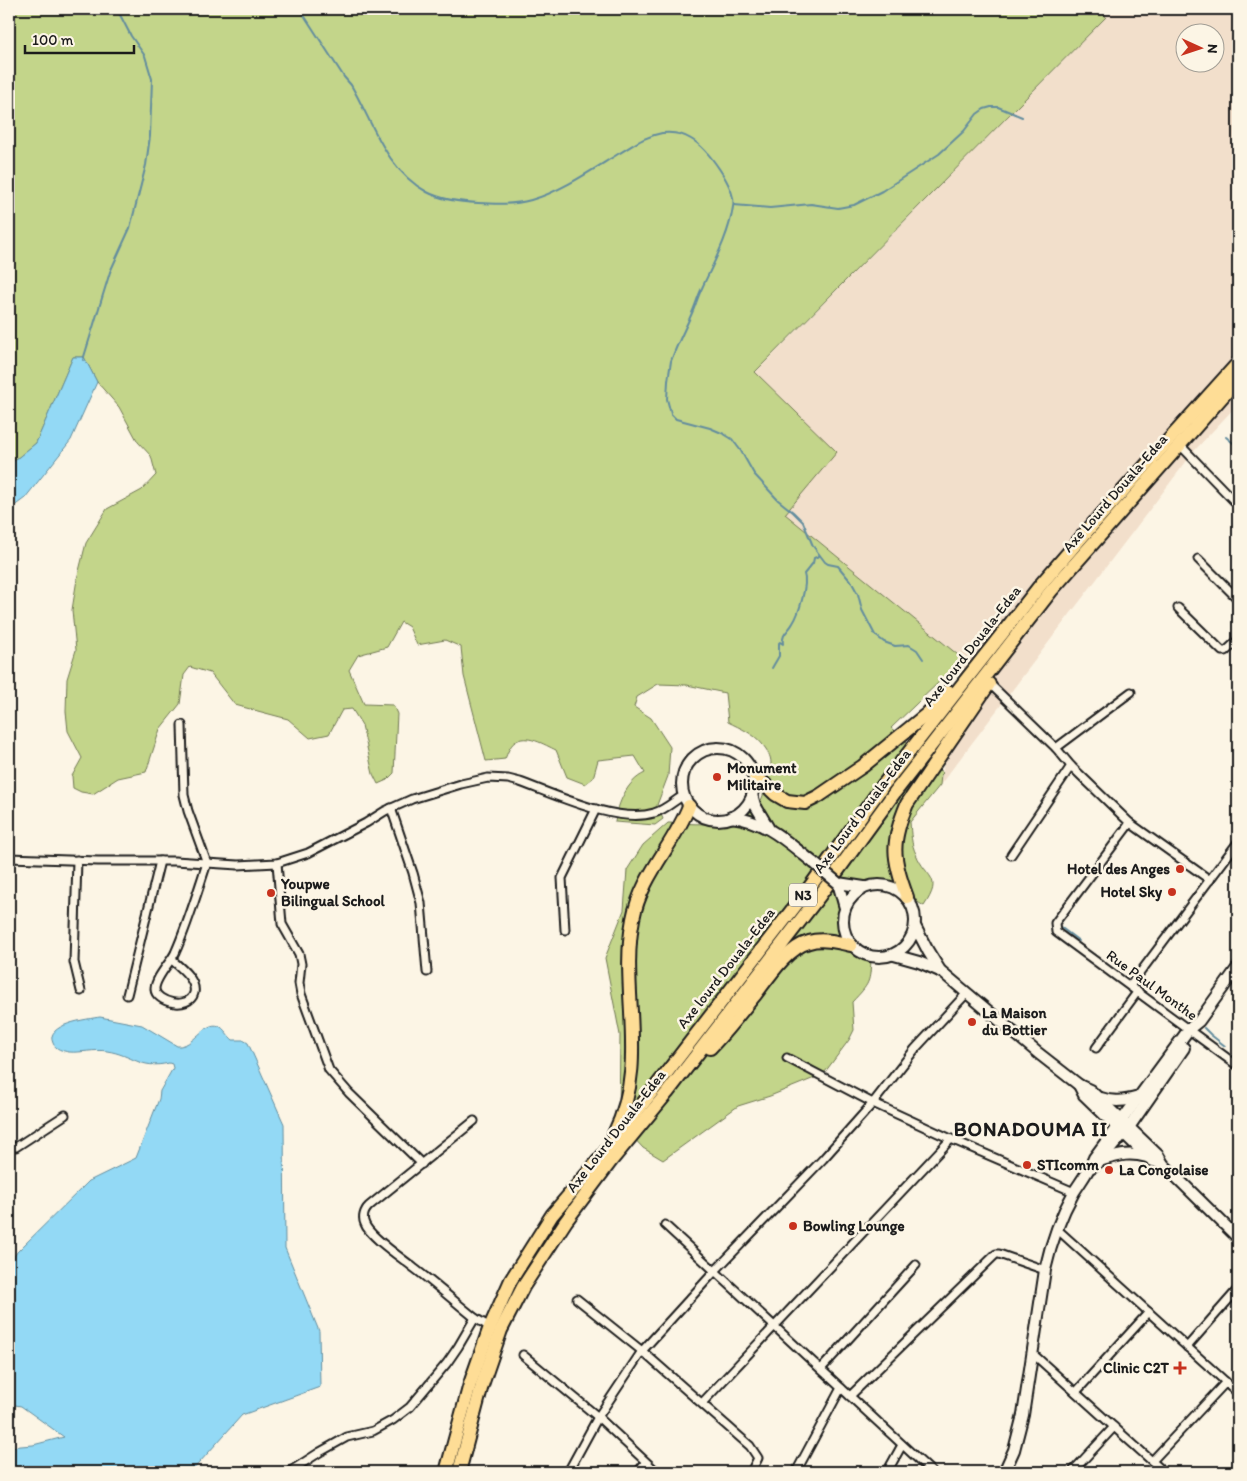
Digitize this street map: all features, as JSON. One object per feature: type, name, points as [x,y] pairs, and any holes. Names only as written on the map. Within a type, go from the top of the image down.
[{"type":"highway","name":"Axe lourd Douala-Edea","points":[[446,1472],[470,1384],[490,1327],[512,1280],[552,1215],[604,1154],[809,888],[884,784],[997,650],[1042,583],[1238,363]]},
{"type":"highway","name":"Axe Lourd Douala-Edea","points":[[459,1472],[482,1385],[498,1339],[523,1287],[566,1221],[820,895],[997,650],[1238,379]]},
{"type":"highway","points":[[907,897],[895,856],[895,840],[900,822],[908,804],[989,683],[997,650]]},
{"type":"highway","points":[[751,771],[775,794],[787,801],[805,803],[819,796],[863,766],[927,714],[997,650]]},
{"type":"highway","points":[[604,1154],[619,1124],[631,1078],[633,1055],[630,936],[634,916],[641,893],[681,825],[686,801]]},
{"type":"highway","points":[[667,1093],[722,1036],[781,962],[795,949],[811,941],[851,945]]},
{"type":"main road","points":[[712,748],[725,748],[736,753],[745,761],[751,771],[754,783],[752,795],[744,808],[732,817],[713,820],[704,817],[696,813],[686,801],[682,783],[684,771],[691,760],[700,752],[712,748]]},
{"type":"main road","points":[[752,795],[755,805],[768,828]]},
{"type":"main road","points":[[732,817],[744,818],[768,828],[838,883],[864,887],[884,885],[894,888],[907,897],[913,908],[915,926],[942,972],[1079,1085],[1090,1090],[1149,1158],[1163,1164]]},
{"type":"main road","points":[[838,883],[845,908]]},
{"type":"main road","points":[[864,887],[849,900],[845,908],[843,921],[845,934],[851,945],[863,954],[871,957],[878,958],[894,955],[904,948],[912,937],[915,926]]},
{"type":"main road","points":[[894,955],[919,962],[942,972]]},
{"type":"main road","points":[[1090,1168],[1101,1160],[1238,967]]},
{"type":"main road","points":[[1004,1472],[1014,1450],[1023,1415],[1044,1270],[1057,1229],[1074,1192],[1090,1168],[1094,1158],[1123,1127],[1139,1097],[1192,1031]]},
{"type":"main road","points":[[1079,1085],[1084,1094],[1158,1155],[1163,1164],[1216,1214],[1238,1238]]},
{"type":"main road","points":[[1096,1096],[1118,1102],[1139,1097]]},
{"type":"main road","points":[[1101,1160],[1124,1154],[1149,1158]]},
{"type":"street","points":[[1180,445],[1238,505]]},
{"type":"street","points":[[1198,559],[1238,599]]},
{"type":"street","points":[[1178,608],[1222,650],[1226,651],[1238,640]]},
{"type":"street","points":[[989,683],[1130,823],[1210,880]]},
{"type":"street","points":[[1056,748],[1131,692]]},
{"type":"street","points":[[172,960],[186,973],[193,985],[192,998],[186,1003],[181,1004],[165,1000],[156,994],[155,990],[178,946],[207,863],[184,795],[182,724]]},
{"type":"street","points":[[1011,855],[1071,766]]},
{"type":"street","points":[[9,858],[160,861],[238,865],[277,864],[308,853],[391,808],[412,799],[488,778],[520,782],[604,812],[646,815],[660,811],[672,802],[686,801]]},
{"type":"street","points":[[391,808],[421,903],[427,972]]},
{"type":"street","points":[[565,930],[562,878],[596,809]]},
{"type":"street","name":"Rue Paul Monthe","points":[[1130,823],[1055,923],[1056,932],[1238,1066]]},
{"type":"street","points":[[1130,986],[1238,842]]},
{"type":"street","points":[[78,860],[74,962],[81,991]]},
{"type":"street","points":[[127,995],[160,861]]},
{"type":"street","points":[[277,864],[282,924],[299,954],[301,994],[329,1070],[349,1094],[422,1164]]},
{"type":"street","points":[[1096,1048],[1138,991]]},
{"type":"street","points":[[568,1472],[598,1417],[642,1351],[715,1271],[823,1159],[873,1103],[915,1049],[967,993]]},
{"type":"street","points":[[787,1058],[873,1103],[1074,1192]]},
{"type":"street","points":[[9,1148],[16,1147],[65,1115]]},
{"type":"street","points":[[474,1121],[369,1206],[364,1214],[365,1225],[386,1245],[474,1318],[490,1327]]},
{"type":"street","points":[[702,1404],[951,1139]]},
{"type":"street","points":[[665,1225],[932,1472]]},
{"type":"street","points":[[1057,1229],[1238,1393]]},
{"type":"street","points":[[850,1396],[996,1254],[1044,1270]]},
{"type":"street","points":[[821,1369],[916,1265]]},
{"type":"street","points":[[1187,1347],[1238,1289]]},
{"type":"street","points":[[577,1299],[642,1351],[750,1446],[757,1453],[758,1458],[751,1472]]},
{"type":"street","points":[[1076,1392],[1149,1312]]},
{"type":"street","points":[[289,1472],[347,1437],[373,1431],[393,1420],[410,1407],[447,1363],[474,1318]]},
{"type":"street","points":[[1032,1353],[1164,1472]]},
{"type":"street","points":[[523,1355],[598,1417],[657,1472]]},
{"type":"street","points":[[1152,1461],[1226,1382]]},
{"type":"street","points":[[796,1472],[841,1388]]},
{"type":"street","points":[[1072,1472],[1114,1427]]},
{"type":"street","points":[[887,1472],[902,1445]]},
{"type":"street","points":[[638,1472],[646,1462]]},
{"type":"shaded area","points":[[1100,9],[1238,9],[1238,404],[1195,450],[940,785],[963,659],[785,514],[755,373],[1106,17]]},
{"type":"green space","points":[[9,9],[1100,9],[1106,17],[755,372],[837,452],[785,514],[963,659],[891,728],[943,773],[940,785],[910,822],[914,850],[931,878],[933,889],[924,906],[898,890],[882,885],[867,886],[856,892],[848,902],[844,914],[844,927],[848,939],[857,949],[871,957],[870,972],[866,986],[852,1002],[854,1030],[849,1040],[825,1072],[770,1096],[738,1106],[663,1160],[643,1148],[619,1122],[620,1035],[605,958],[624,910],[627,870],[643,845],[668,823],[724,823],[741,818],[752,811],[760,803],[768,779],[771,763],[768,753],[756,738],[728,722],[725,693],[687,685],[658,684],[637,697],[634,707],[651,718],[670,747],[668,776],[657,805],[663,819],[655,825],[615,822],[618,807],[624,793],[633,781],[645,773],[635,756],[598,760],[593,778],[585,784],[567,777],[556,750],[530,739],[519,740],[513,743],[505,759],[486,761],[464,676],[461,647],[445,640],[417,645],[409,627],[401,622],[387,647],[358,655],[349,670],[364,704],[393,705],[397,714],[394,773],[387,780],[378,784],[373,774],[362,725],[352,709],[342,710],[329,734],[310,738],[288,719],[235,705],[210,673],[190,667],[184,675],[180,704],[160,729],[146,772],[118,778],[93,794],[81,792],[73,788],[72,776],[82,758],[68,731],[66,711],[67,679],[76,650],[72,610],[86,543],[107,509],[142,490],[156,475],[151,456],[138,442],[119,407],[97,382],[84,357],[73,357],[36,443],[9,465]]},
{"type":"water","points":[[73,357],[84,357],[97,382],[71,440],[25,498],[9,510],[9,465],[36,443]]},
{"type":"water","points":[[100,1017],[142,1025],[177,1046],[188,1043],[204,1030],[214,1025],[221,1027],[233,1040],[243,1040],[248,1043],[284,1124],[285,1248],[319,1331],[320,1387],[242,1415],[191,1472],[9,1472],[9,1447],[33,1445],[64,1437],[21,1406],[9,1404],[9,1264],[17,1252],[89,1181],[136,1158],[159,1099],[160,1091],[173,1068],[172,1064],[169,1063],[151,1065],[107,1051],[69,1052],[59,1049],[54,1045],[52,1037],[55,1031],[61,1027],[77,1021]]},
{"type":"waterway","points":[[83,360],[110,272],[130,228],[146,165],[150,136],[152,79],[145,56],[131,36],[117,9]]},
{"type":"waterway","points":[[300,9],[351,85],[391,158],[413,183],[439,197],[471,203],[491,204],[531,200],[564,186],[650,136],[662,133],[684,135],[705,151],[720,169],[726,180],[733,199],[733,207],[725,238],[671,361],[667,399],[671,414],[676,419],[710,428],[732,439],[754,474],[778,500],[803,522],[813,546],[825,562],[838,566],[852,583],[858,594],[862,610],[875,635],[884,642],[895,646],[909,645],[917,650],[923,659]]},
{"type":"waterway","points":[[734,205],[770,208],[811,204],[838,208],[854,205],[882,191],[939,154],[984,109],[998,107],[1022,117]]},
{"type":"waterway","points":[[1226,437],[1238,447]]},
{"type":"waterway","points":[[772,668],[779,656],[779,643],[783,644],[784,635],[793,623],[800,606],[805,585],[804,574],[813,563],[814,558],[819,556]]},
{"type":"waterway","points":[[1059,926],[1079,941]]},
{"type":"waterway","points":[[1204,1028],[1225,1046]]},
{"type":"place","name":"Monument Militaire","points":[[717,777]]},
{"type":"place","name":"Hotel des Anges","points":[[1180,869]]},
{"type":"place","name":"Hotel Sky","points":[[1172,892]]},
{"type":"place","name":"Youpwe Bilingual School","points":[[271,893]]},
{"type":"place","name":"La Maison du Bottier","points":[[972,1022]]},
{"type":"place","name":"STIcomm","points":[[1027,1165]]},
{"type":"place","name":"La Congolaise","points":[[1109,1170]]},
{"type":"place","name":"Bowling Lounge","points":[[793,1226]]},
{"type":"place","name":"Clinic C2T","points":[[1180,1368]]},
{"type":"district","name":"BONADOUMA II","points":[[1031,1129]]}]
